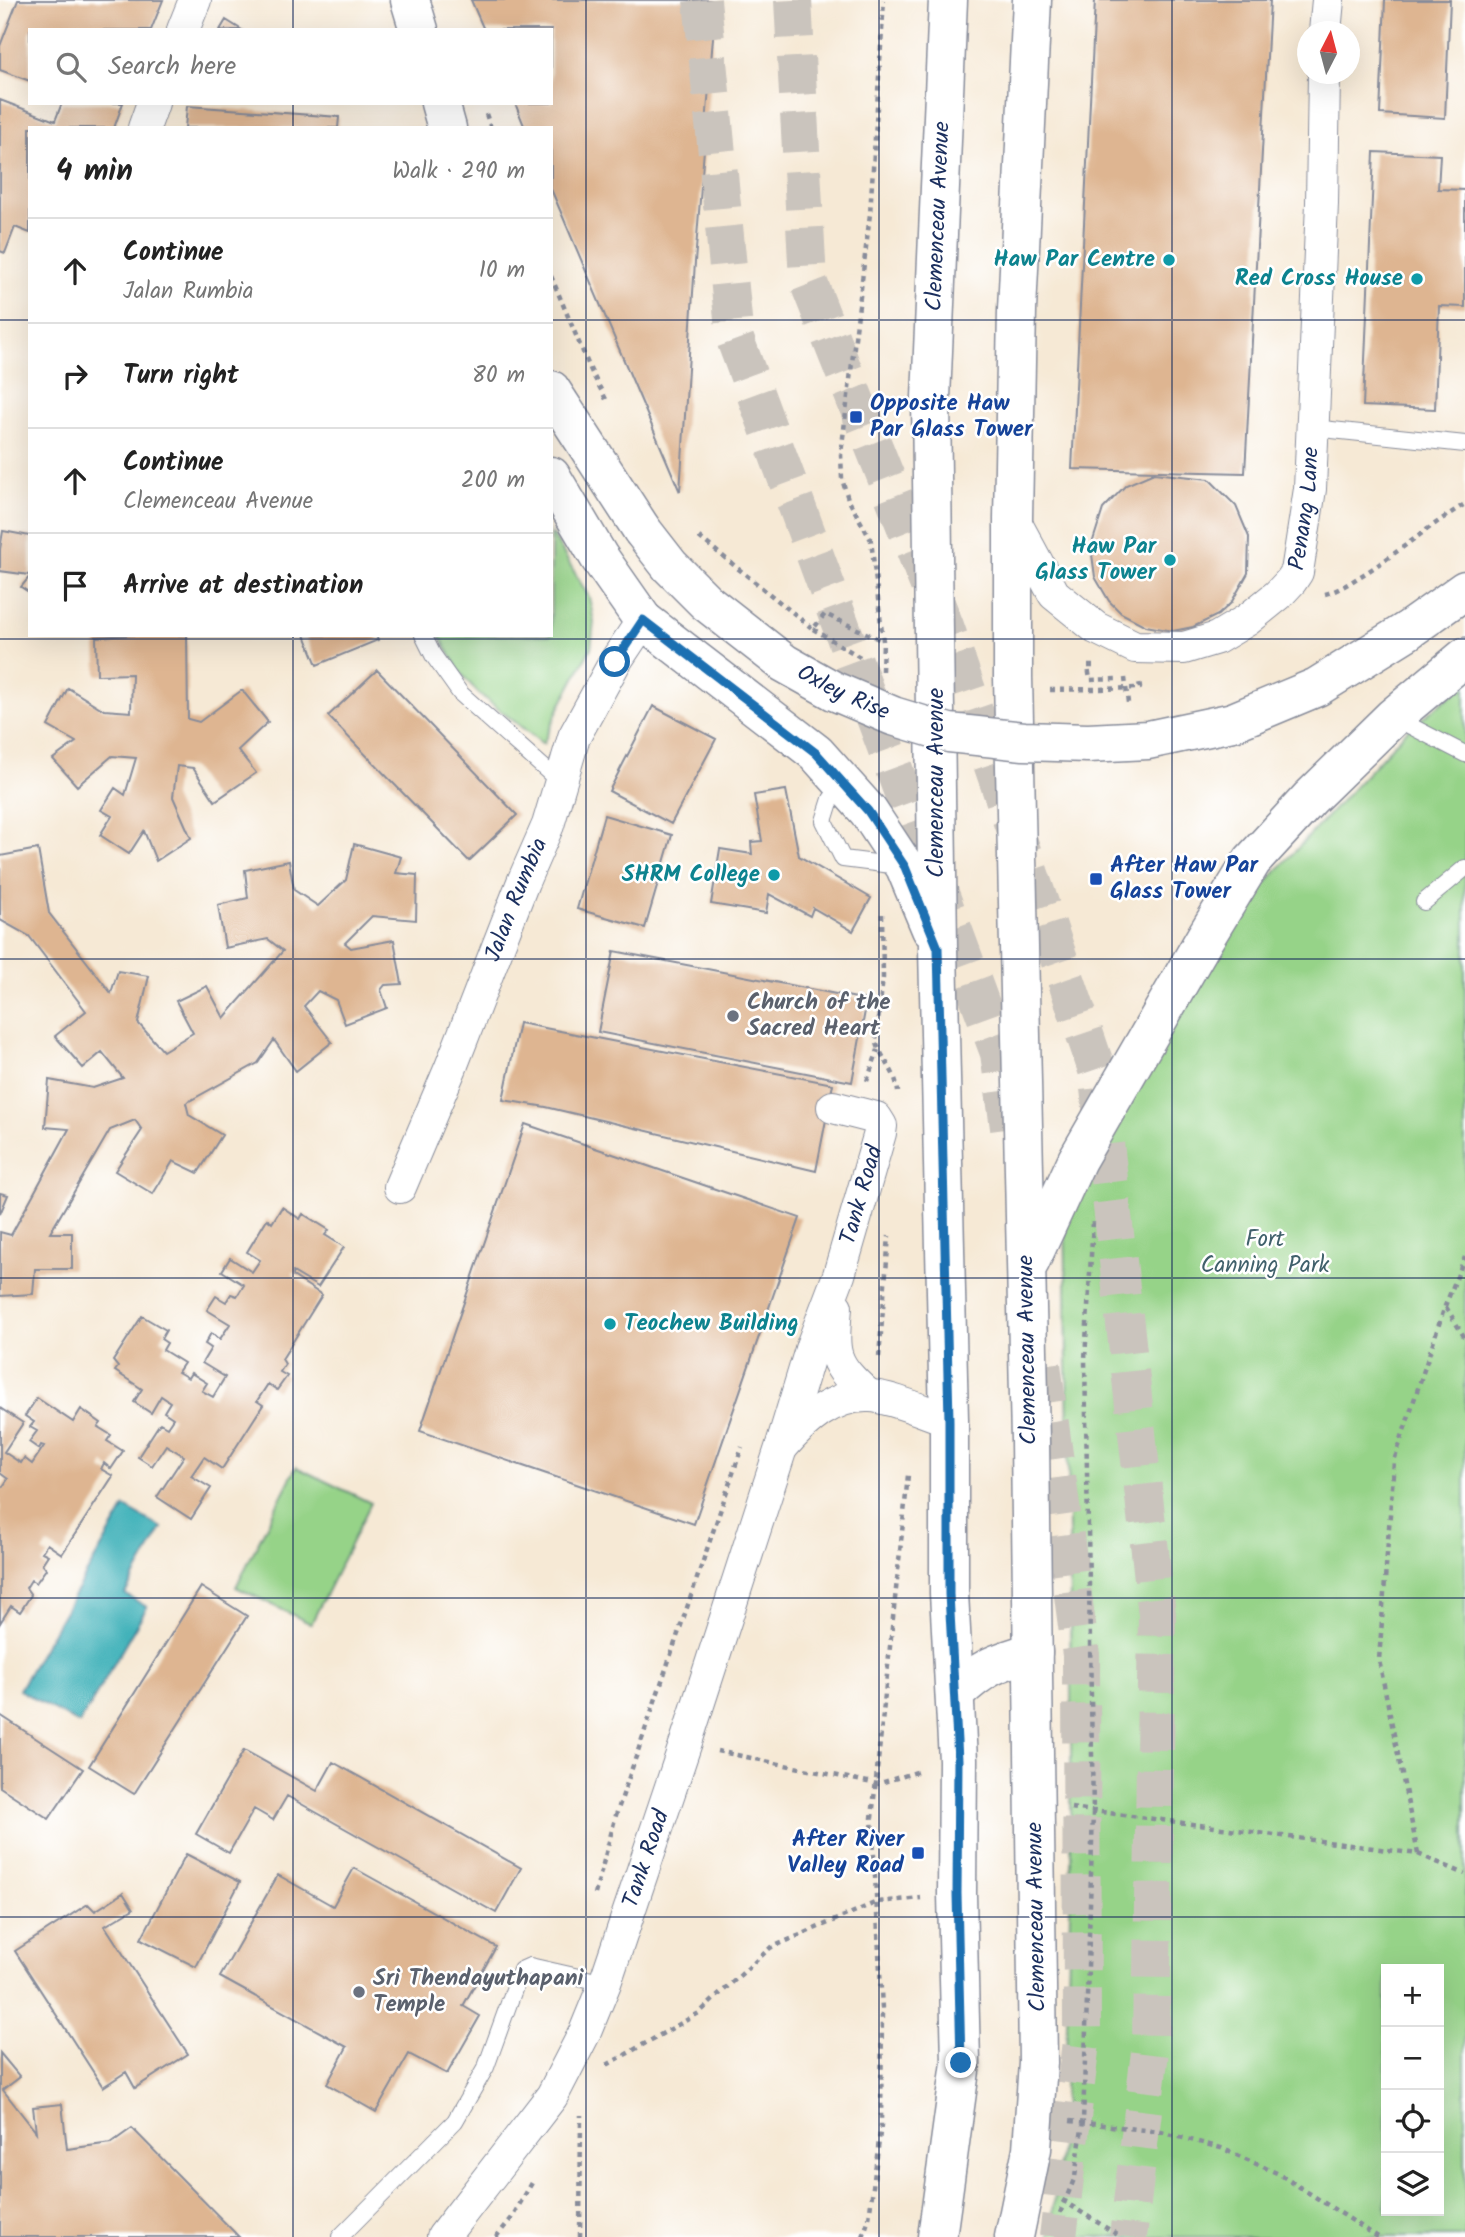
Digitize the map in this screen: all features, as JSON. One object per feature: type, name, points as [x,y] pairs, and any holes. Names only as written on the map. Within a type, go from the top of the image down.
[{"type":"main road","points":[[410,0],[418,28]]},
{"type":"main road","name":"Clemenceau Avenue","points":[[937,2237],[961,2063],[957,1894],[958,1760],[949,1594],[949,1420],[938,948],[931,398],[948,0]]},
{"type":"main road","name":"Clemenceau Avenue","points":[[1014,2237],[1032,2149],[1038,2063],[1027,1269],[1013,677],[1017,310],[1032,0]]},
{"type":"main road","points":[[441,105],[446,126]]},
{"type":"main road","name":"Oxley Rise","points":[[553,393],[642,530],[670,566],[706,602],[784,663],[834,691],[893,716],[949,733],[1024,741],[1088,743],[1148,740],[1233,722],[1317,687],[1407,631],[1465,590]]},
{"type":"main road","points":[[553,479],[599,557],[643,620],[816,753],[868,811],[905,867],[938,948]]},
{"type":"main road","points":[[1027,1269],[1077,1160],[1252,861],[1310,798],[1393,717],[1465,657]]},
{"type":"main road","points":[[956,1693],[975,1674],[1000,1660],[1033,1652]]},
{"type":"street","points":[[184,28],[195,0]]},
{"type":"street","points":[[1326,21],[1328,0]]},
{"type":"street","name":"Penang Lane","points":[[1013,519],[1054,594],[1096,628],[1135,647],[1184,648],[1217,638],[1247,621],[1292,581],[1297,572],[1310,489],[1322,203],[1324,84]]},
{"type":"street","points":[[145,126],[152,105]]},
{"type":"street","name":"Jalan Rumbia","points":[[400,1187],[548,825],[573,737],[615,662],[643,620]]},
{"type":"street","name":"Tank Road","points":[[443,2237],[552,2096],[585,2032],[605,1983],[782,1448],[812,1346],[839,1275],[881,1126],[876,1118],[845,1110]]},
{"type":"street","name":"Tank Road","points":[[839,1275],[835,1355],[840,1367],[869,1396]]},
{"type":"street","name":"Tank Road","points":[[782,1448],[800,1426],[840,1400],[869,1396],[949,1420]]},
{"type":"lane","points":[[1313,428],[1465,444]]},
{"type":"lane","points":[[424,637],[433,655],[460,693],[561,782]]},
{"type":"lane","points":[[1393,717],[1465,754]]},
{"type":"lane","points":[[1424,902],[1465,868]]},
{"type":"lane","points":[[340,2237],[455,2121],[486,2067],[521,1970],[530,1966],[605,1983]]},
{"type":"path","points":[[553,281],[592,372],[611,407]]},
{"type":"path","points":[[1278,595],[1301,597],[1328,594],[1386,560],[1465,504]]},
{"type":"path","points":[[692,531],[813,629],[893,675]]},
{"type":"path","points":[[813,629],[825,614],[883,641]]},
{"type":"path","points":[[1048,690],[1140,688],[1139,676]]},
{"type":"path","points":[[1116,704],[1128,703],[1125,678]]},
{"type":"path","points":[[845,1110],[878,1049]]},
{"type":"path","points":[[1418,1854],[1378,1660],[1394,1461],[1445,1306],[1465,1257]]},
{"type":"path","points":[[1445,1306],[1465,1338]]},
{"type":"path","points":[[1056,2225],[1075,2177],[1083,2122],[1093,1812],[1085,1359]]},
{"type":"path","points":[[595,1896],[616,1815],[744,1439]]},
{"type":"path","points":[[863,2237],[869,2218],[881,2125],[882,2009],[872,1818],[908,1474]]},
{"type":"path","points":[[706,1749],[877,1784],[958,1760]]},
{"type":"path","points":[[1035,1804],[1418,1854],[1465,1874]]},
{"type":"path","points":[[604,2067],[699,2013],[770,1948],[877,1902],[957,1894]]},
{"type":"path","points":[[580,2237],[581,2106]]},
{"type":"path","points":[[1034,2116],[1161,2132],[1221,2148],[1279,2174],[1378,2237]]},
{"type":"path","points":[[1027,2178],[1121,2237]]},
{"type":"green space","points":[[553,535],[589,597],[594,622],[591,648],[543,744],[478,693],[460,672],[440,637],[553,637]]},
{"type":"green space","name":"Fort Canning Park","points":[[1465,685],[1465,2237],[1050,2237],[1062,2138],[1071,1872],[1065,1198],[1234,917],[1409,728]]},
{"type":"green space","points":[[296,1467],[371,1503],[311,1624],[236,1587]]},
{"type":"water","points":[[125,1507],[162,1528],[125,1594],[147,1607],[79,1724],[19,1690]]},
{"type":"building","points":[[18,0],[163,0],[152,28],[28,28],[28,80],[0,70],[0,46]]},
{"type":"building","points":[[471,0],[716,0],[680,492],[553,194],[553,126],[524,126],[516,105],[553,105],[553,28],[483,28]]},
{"type":"building","name":"Haw Par Centre","points":[[1095,0],[1270,0],[1245,473],[1072,469]]},
{"type":"building","points":[[1385,0],[1450,0],[1445,118],[1380,114]]},
{"type":"building","points":[[226,20],[239,28],[221,28]]},
{"type":"building","points":[[0,100],[55,121],[61,105],[122,105],[115,126],[28,126],[28,232],[15,227],[5,253],[0,251]]},
{"type":"building","points":[[187,106],[339,117],[338,126],[185,126]]},
{"type":"building","name":"Red Cross House","points":[[1374,152],[1440,155],[1438,189],[1465,190],[1465,307],[1439,306],[1435,409],[1363,406]]},
{"type":"building","name":"Haw Par Glass Tower","points":[[1154,473],[1209,479],[1236,506],[1249,537],[1248,573],[1231,603],[1218,615],[1193,627],[1173,631],[1146,626],[1121,613],[1109,601],[1095,577],[1091,547],[1103,509],[1126,485]]},
{"type":"building","points":[[3,531],[28,536],[28,575],[0,571]]},
{"type":"building","points":[[28,578],[28,592],[21,587]]},
{"type":"building","points":[[96,637],[187,637],[188,719],[199,722],[242,690],[268,722],[238,750],[256,773],[215,801],[193,768],[177,766],[173,797],[191,838],[156,861],[144,831],[129,854],[100,835],[112,816],[101,810],[115,788],[125,795],[136,758],[112,756],[77,786],[53,759],[76,742],[48,726],[68,688],[104,710],[131,712],[132,674],[97,675]]},
{"type":"building","points":[[306,637],[377,637],[378,640],[317,665]]},
{"type":"building","points":[[377,670],[517,815],[469,861],[328,716]]},
{"type":"building","points":[[653,706],[716,739],[671,824],[609,791]]},
{"type":"building","name":"SHRM College","points":[[786,790],[799,856],[871,898],[853,931],[813,908],[810,916],[769,894],[766,913],[711,904],[720,849],[752,854],[751,842],[762,841],[754,795]]},
{"type":"building","points":[[604,815],[672,835],[645,928],[577,909]]},
{"type":"building","points":[[354,844],[401,857],[396,873],[417,875],[416,920],[372,916],[345,943],[351,948],[394,940],[402,984],[385,985],[381,990],[387,1008],[345,1024],[336,1000],[318,991],[304,1006],[332,1042],[296,1071],[274,1040],[258,1063],[186,1103],[189,1115],[222,1135],[198,1173],[173,1161],[153,1194],[115,1171],[142,1130],[135,1120],[110,1130],[50,1233],[72,1233],[72,1269],[35,1269],[33,1294],[0,1296],[0,1232],[11,1235],[69,1129],[45,1127],[49,1080],[93,1088],[123,1078],[102,1052],[83,1068],[55,1036],[86,1011],[29,936],[0,920],[0,856],[38,849],[49,913],[111,993],[118,971],[149,976],[138,1023],[163,1051],[193,1033],[176,1001],[207,986],[224,1018],[283,951],[268,939],[225,948],[218,905],[248,898],[245,870],[289,861],[294,890],[318,906],[346,880]]},
{"type":"building","name":"Church of the Sacred Heart","points":[[614,951],[867,1000],[852,1082],[598,1032]]},
{"type":"building","points":[[519,1023],[833,1084],[816,1171],[546,1107],[503,1100]]},
{"type":"building","name":"Teochew Building","points":[[525,1124],[800,1218],[694,1524],[420,1431]]},
{"type":"building","points":[[0,1193],[8,1195],[0,1214]]},
{"type":"building","points":[[282,1207],[300,1219],[303,1214],[329,1230],[325,1235],[344,1247],[318,1287],[293,1272],[293,1276],[322,1295],[282,1359],[285,1364],[280,1372],[287,1376],[277,1390],[268,1384],[257,1401],[263,1405],[222,1469],[204,1457],[191,1476],[211,1488],[191,1519],[157,1497],[184,1456],[166,1445],[152,1466],[138,1457],[160,1423],[167,1427],[173,1418],[164,1412],[170,1402],[161,1396],[151,1413],[134,1402],[142,1389],[115,1371],[118,1367],[113,1361],[142,1316],[166,1330],[161,1339],[167,1343],[163,1350],[184,1363],[178,1372],[188,1378],[191,1373],[207,1383],[202,1391],[213,1397],[225,1377],[202,1363],[211,1348],[205,1344],[211,1333],[220,1339],[230,1324],[207,1310],[216,1296],[226,1302],[231,1294],[237,1296],[244,1285],[222,1271],[230,1258],[252,1272],[260,1260],[247,1252],[267,1219],[272,1223]]},
{"type":"building","points":[[37,1398],[73,1422],[81,1409],[101,1423],[98,1427],[111,1435],[107,1441],[123,1451],[111,1469],[104,1463],[101,1469],[113,1476],[62,1554],[47,1544],[42,1552],[48,1555],[42,1564],[46,1569],[36,1583],[31,1580],[26,1588],[31,1595],[20,1612],[11,1606],[0,1623],[0,1491],[8,1479],[0,1473],[0,1408],[23,1423],[4,1452],[21,1463],[24,1458],[32,1464],[44,1446],[41,1445],[39,1449],[29,1442],[37,1431],[30,1427],[34,1422],[25,1416]]},
{"type":"building","points":[[201,1587],[247,1616],[134,1794],[89,1766]]},
{"type":"building","points":[[0,1715],[83,1769],[49,1819],[0,1787]]},
{"type":"building","name":"Sri Thendayuthapani Temple","points":[[244,1750],[317,1791],[333,1762],[521,1868],[496,1913],[287,1796],[273,1820],[254,1809],[229,1853],[196,1834]]},
{"type":"building","points":[[186,1854],[240,1882],[196,1967],[141,1939]]},
{"type":"building","name":"Sri Thendayuthapani Temple","points":[[354,1868],[496,1947],[463,2006],[480,2016],[447,2074],[409,2054],[376,2112],[327,2084],[347,2047],[220,1977],[278,1875],[333,1906]]},
{"type":"building","points":[[123,1893],[133,1909],[105,1926],[188,2054],[135,2088],[126,2072],[103,2087],[15,1951],[88,1904],[95,1911]]},
{"type":"building","points":[[0,2053],[20,2077],[3,2090],[36,2132],[33,2107],[62,2104],[67,2149],[111,2143],[132,2128],[239,2237],[0,2237]]},
{"type":"tunnel","points":[[702,0],[735,339],[999,1053],[1010,1135]]},
{"type":"tunnel","points":[[793,0],[808,281],[945,626],[1097,1070],[1157,1615],[1151,2043],[1128,2237]]},
{"type":"tunnel","points":[[1042,1365],[1081,1655],[1082,2033],[1058,2237]]},
{"type":"place","name":"Haw Par Centre","points":[[1169,260]]},
{"type":"place","name":"Red Cross House","points":[[1417,279]]},
{"type":"place","name":"Opposite Haw Par Glass Tower","points":[[856,417]]},
{"type":"place","name":"Haw Par Glass Tower","points":[[1170,560]]},
{"type":"place","name":"SHRM College","points":[[774,875]]},
{"type":"place","name":"After Haw Par Glass Tower","points":[[1096,879]]},
{"type":"place","name":"Church of the Sacred Heart","points":[[733,1016]]},
{"type":"place","name":"Teochew Building","points":[[610,1324]]},
{"type":"place","name":"After River Valley Road","points":[[918,1853]]},
{"type":"place","name":"Sri Thendayuthapani Temple","points":[[359,1992]]},
{"type":"route","points":[[615,662],[643,620],[816,753],[868,811],[905,867],[938,948],[949,1420],[949,1594],[958,1760],[957,1894],[961,2063]]}]
